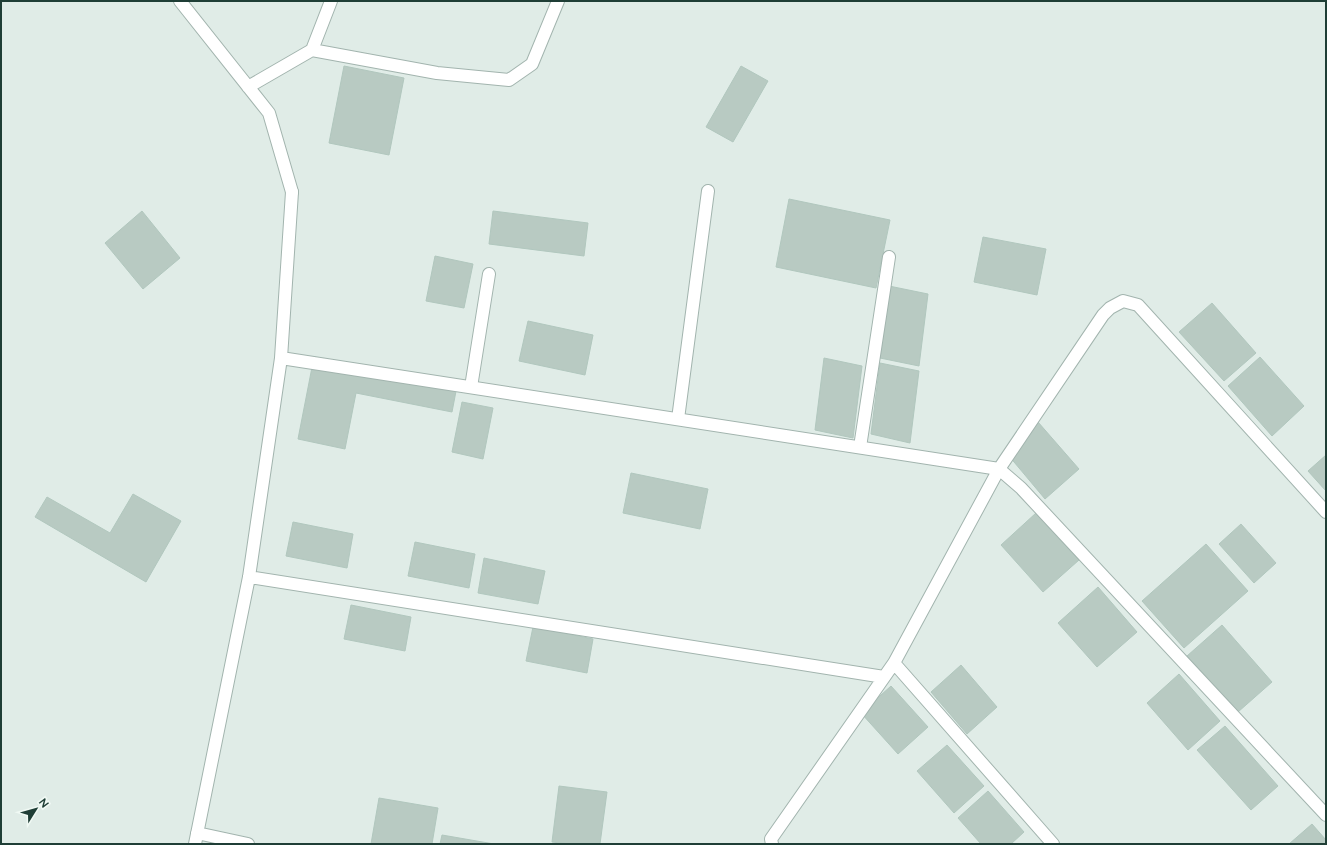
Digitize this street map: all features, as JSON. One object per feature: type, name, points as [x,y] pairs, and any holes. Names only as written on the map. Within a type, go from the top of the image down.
[{"type":"street","points":[[180,1],[269,113],[292,192],[281,358],[248,577],[196,838],[248,844]]},
{"type":"street","points":[[248,87],[312,50],[331,1]]},
{"type":"street","points":[[312,50],[436,73],[509,80],[532,64],[558,1]]},
{"type":"street","points":[[678,419],[708,191]]},
{"type":"street","points":[[860,447],[889,257]]},
{"type":"street","points":[[471,387],[489,274]]},
{"type":"street","points":[[772,844],[771,839],[894,663],[999,468],[1103,315],[1110,308],[1123,301],[1138,305],[1326,512]]},
{"type":"street","points":[[281,358],[999,468],[1021,488],[1326,815]]},
{"type":"street","points":[[248,577],[884,676]]},
{"type":"street","points":[[894,663],[1053,844]]},
{"type":"building","points":[[344,66],[404,78],[389,155],[329,143]]},
{"type":"building","points":[[741,66],[768,81],[733,142],[706,127]]},
{"type":"building","points":[[789,199],[890,220],[876,288],[776,267]]},
{"type":"building","points":[[142,211],[180,258],[143,289],[105,243]]},
{"type":"building","points":[[493,211],[588,223],[584,256],[489,244]]},
{"type":"building","points":[[983,237],[1046,249],[1037,295],[974,282]]},
{"type":"building","points":[[435,256],[473,264],[464,308],[426,301]]},
{"type":"building","points":[[889,286],[928,294],[919,366],[880,358]]},
{"type":"building","points":[[1212,303],[1256,353],[1224,381],[1179,332]]},
{"type":"building","points":[[528,321],[593,335],[585,375],[519,361]]},
{"type":"building","points":[[314,357],[457,386],[452,412],[356,393],[345,449],[298,439]]},
{"type":"building","points":[[1260,357],[1304,406],[1272,436],[1228,386]]},
{"type":"building","points":[[824,358],[862,366],[853,438],[815,430]]},
{"type":"building","points":[[880,363],[919,371],[910,443],[871,434]]},
{"type":"building","points":[[462,402],[493,408],[483,459],[452,452]]},
{"type":"building","points":[[1038,422],[1079,469],[1045,499],[1009,456]]},
{"type":"building","points":[[1326,455],[1326,491],[1308,471]]},
{"type":"building","points":[[631,473],[708,489],[700,529],[623,513]]},
{"type":"building","points":[[133,494],[181,521],[146,582],[35,517],[47,497],[110,533]]},
{"type":"building","points":[[1036,513],[1079,560],[1043,592],[1001,545]]},
{"type":"building","points":[[293,522],[353,534],[347,568],[286,556]]},
{"type":"building","points":[[1241,524],[1276,563],[1254,583],[1219,544]]},
{"type":"building","points":[[415,542],[475,554],[469,588],[408,576]]},
{"type":"building","points":[[1206,544],[1248,591],[1184,648],[1142,601]]},
{"type":"building","points":[[484,558],[545,571],[538,604],[478,593]]},
{"type":"building","points":[[1098,587],[1137,632],[1097,667],[1058,623]]},
{"type":"building","points":[[351,605],[411,617],[405,651],[344,639]]},
{"type":"building","points":[[1222,625],[1272,682],[1238,712],[1187,656]]},
{"type":"building","points":[[533,627],[593,639],[587,673],[526,661]]},
{"type":"building","points":[[961,665],[997,707],[967,734],[931,692]]},
{"type":"building","points":[[1179,674],[1220,721],[1188,750],[1147,703]]},
{"type":"building","points":[[891,686],[928,727],[898,754],[861,713]]},
{"type":"building","points":[[1225,726],[1278,786],[1251,810],[1197,750]]},
{"type":"building","points":[[947,745],[984,786],[954,813],[917,771]]},
{"type":"building","points":[[559,786],[607,792],[600,844],[569,844],[552,842]]},
{"type":"building","points":[[988,791],[1024,832],[1011,844],[981,844],[958,818]]},
{"type":"building","points":[[379,798],[438,808],[432,844],[371,844]]},
{"type":"building","points":[[1312,824],[1326,840],[1326,844],[1289,844]]},
{"type":"building","points":[[442,835],[494,844],[440,844]]}]
